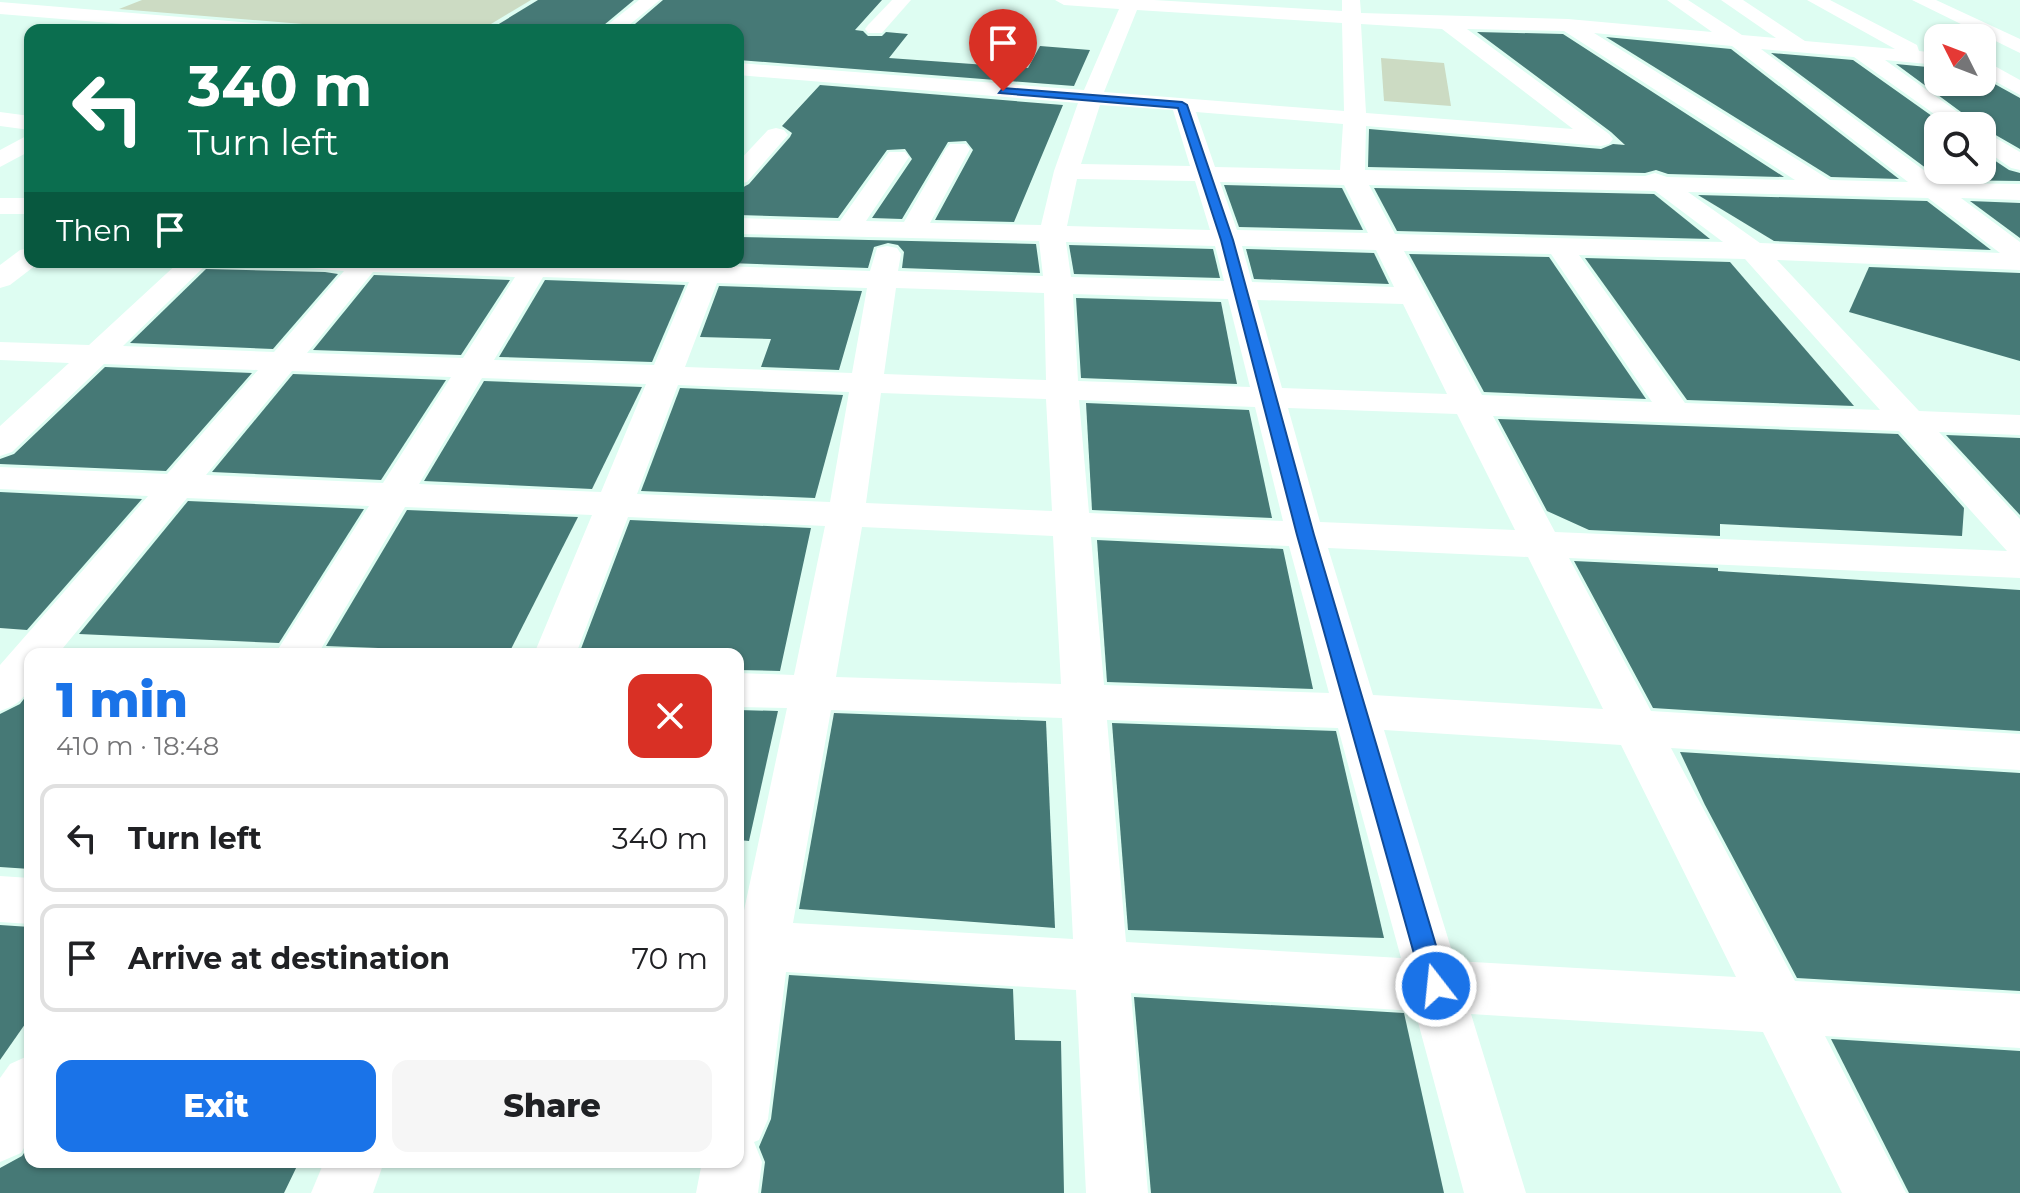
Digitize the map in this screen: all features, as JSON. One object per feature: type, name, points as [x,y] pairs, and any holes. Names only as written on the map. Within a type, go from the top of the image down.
[{"type":"street","points":[[0,5],[6,0]]},
{"type":"street","points":[[86,15],[123,0]]},
{"type":"street","points":[[619,24],[651,0]]},
{"type":"street","points":[[875,29],[902,0]]},
{"type":"street","points":[[1064,0],[1351,9],[1448,24],[1568,25],[1924,58]]},
{"type":"street","points":[[1534,0],[1568,25],[1822,186]]},
{"type":"street","points":[[1731,0],[1804,47]]},
{"type":"street","points":[[1678,1],[1751,0]]},
{"type":"street","points":[[1816,0],[1924,54]]},
{"type":"street","points":[[1921,0],[2020,47]]},
{"type":"street","points":[[1678,1],[1738,41],[2020,255]]},
{"type":"street","points":[[1117,1193],[1104,966],[1062,389],[1058,285],[1052,235],[1066,171],[1091,98],[1131,2]]},
{"type":"street","points":[[0,5],[188,24]]},
{"type":"street","points":[[1603,8],[1639,31]]},
{"type":"street","points":[[1351,9],[1355,119],[1352,176],[1875,1193]]},
{"type":"street","points":[[1448,24],[1753,251],[2020,542]]},
{"type":"street","points":[[1860,52],[1946,112]]},
{"type":"street","points":[[1996,65],[2020,67]]},
{"type":"street","points":[[744,69],[1599,138]]},
{"type":"street","points":[[1996,73],[2020,89]]},
{"type":"street","points":[[1182,105],[1227,240],[1305,535],[1495,1193]]},
{"type":"street","points":[[0,119],[24,122]]},
{"type":"street","points":[[744,170],[776,135]]},
{"type":"street","points":[[0,160],[24,145]]},
{"type":"street","points":[[1996,147],[2020,163]]},
{"type":"street","points":[[744,1039],[751,945],[811,694],[846,515],[882,281],[901,231],[958,149]]},
{"type":"street","points":[[847,229],[897,157]]},
{"type":"street","points":[[1066,171],[2020,192]]},
{"type":"street","points":[[0,206],[24,206]]},
{"type":"street","points":[[744,226],[1753,251],[2020,262]]},
{"type":"street","points":[[1560,247],[1676,413]]},
{"type":"street","points":[[0,253],[24,254]]},
{"type":"street","points":[[0,279],[24,259]]},
{"type":"street","points":[[0,445],[189,268]]},
{"type":"street","points":[[38,648],[362,268]]},
{"type":"street","points":[[300,648],[535,268]]},
{"type":"street","points":[[557,648],[708,268],[882,281],[1415,296]]},
{"type":"street","points":[[0,351],[2020,425]]},
{"type":"street","points":[[0,478],[2020,565]]},
{"type":"street","points":[[0,653],[24,655]]},
{"type":"street","points":[[0,694],[24,665]]},
{"type":"street","points":[[744,690],[1356,711],[2020,752]]},
{"type":"street","points":[[0,899],[24,901]]},
{"type":"street","points":[[751,945],[2020,1021]]},
{"type":"street","points":[[0,1132],[24,1094]]},
{"type":"street","points":[[342,1193],[352,1168]]},
{"type":"street","points":[[727,1193],[731,1168]]},
{"type":"green space","points":[[142,0],[531,0],[491,24],[303,24],[119,9]]},
{"type":"green space","points":[[1381,58],[1444,63],[1451,106],[1384,101]]},
{"type":"building","points":[[538,0],[634,0],[605,24],[499,24]]},
{"type":"building","points":[[663,0],[882,0],[855,30],[863,31],[868,36],[882,36],[886,32],[908,34],[889,58],[1028,68],[1040,46],[1090,50],[1074,86],[744,60],[744,24],[635,24]]},
{"type":"building","points":[[1477,32],[1563,34],[1784,177],[1668,174],[1656,170],[1645,173],[1368,167],[1369,129],[1601,149],[1613,144],[1625,145]]},
{"type":"building","points":[[1606,37],[1731,49],[1899,179],[1831,177]]},
{"type":"building","points":[[1771,53],[1853,60],[1926,112],[1924,167]]},
{"type":"building","points":[[1896,64],[1924,67],[1924,85]]},
{"type":"building","points":[[820,85],[1063,105],[1014,222],[935,220],[973,150],[966,141],[948,142],[902,219],[872,218],[912,159],[905,149],[887,150],[838,218],[744,215],[744,187],[792,133],[782,126]]},
{"type":"building","points":[[1996,85],[2020,98],[2020,149],[1996,135],[1996,112],[1961,112],[1939,96],[1996,96]]},
{"type":"building","points":[[1996,161],[2020,173],[2020,181],[1996,181]]},
{"type":"building","points":[[1224,185],[1342,188],[1363,230],[1239,227]]},
{"type":"building","points":[[1374,188],[1654,194],[1710,239],[1397,231]]},
{"type":"building","points":[[1698,195],[1927,201],[1991,250],[1774,241]]},
{"type":"building","points":[[1970,201],[2020,203],[2020,238]]},
{"type":"building","points":[[744,237],[1036,244],[1040,273],[902,268],[904,252],[898,245],[888,243],[874,247],[868,268],[744,264]]},
{"type":"building","points":[[1069,245],[1213,249],[1220,278],[1074,274]]},
{"type":"building","points":[[1246,249],[1374,253],[1389,284],[1254,279]]},
{"type":"building","points":[[1409,254],[1549,257],[1646,399],[1484,392]]},
{"type":"building","points":[[1585,258],[1730,262],[1854,406],[1687,400]]},
{"type":"building","points":[[1869,267],[2020,273],[2020,361],[1849,312]]},
{"type":"building","points":[[206,269],[338,274],[273,349],[130,343]]},
{"type":"building","points":[[374,275],[510,280],[461,355],[313,350]]},
{"type":"building","points":[[545,280],[685,285],[652,362],[499,357]]},
{"type":"building","points":[[719,286],[862,291],[839,370],[761,367],[771,339],[700,337]]},
{"type":"building","points":[[1076,298],[1221,302],[1237,384],[1081,378]]},
{"type":"building","points":[[105,367],[252,373],[166,471],[0,464],[0,459],[14,454]]},
{"type":"building","points":[[293,374],[446,380],[381,480],[212,472]]},
{"type":"building","points":[[484,381],[642,387],[592,489],[424,481]]},
{"type":"building","points":[[680,388],[843,395],[815,498],[641,491]]},
{"type":"building","points":[[1086,403],[1249,410],[1272,518],[1092,510]]},
{"type":"building","points":[[1498,419],[1898,434],[1964,508],[1962,536],[1720,524],[1720,536],[1589,530],[1547,511]]},
{"type":"building","points":[[1946,435],[2020,438],[2020,515]]},
{"type":"building","points":[[0,492],[142,499],[27,630],[0,628]]},
{"type":"building","points":[[188,501],[364,509],[279,643],[79,634]]},
{"type":"building","points":[[407,510],[578,517],[512,648],[326,646]]},
{"type":"building","points":[[630,520],[811,528],[780,671],[744,670],[744,648],[581,648]]},
{"type":"building","points":[[1097,540],[1283,549],[1313,689],[1107,682]]},
{"type":"building","points":[[1574,561],[2020,590],[2020,731],[1653,708]]},
{"type":"building","points":[[24,699],[24,869],[0,867],[0,714]]},
{"type":"building","points":[[744,710],[778,711],[749,841],[744,841]]},
{"type":"building","points":[[834,713],[1046,721],[1055,928],[799,909]]},
{"type":"building","points":[[1112,723],[1336,731],[1384,938],[1128,930]]},
{"type":"building","points":[[1680,752],[2020,773],[2020,991],[1797,978]]},
{"type":"building","points":[[0,925],[24,927],[24,1026],[0,1060]]},
{"type":"building","points":[[789,975],[1013,989],[1015,1040],[1061,1041],[1064,1193],[761,1193],[765,1162],[759,1147],[771,1119]]},
{"type":"building","points":[[1134,997],[1404,1013],[1444,1193],[1151,1193]]},
{"type":"building","points":[[1831,1039],[2020,1051],[2020,1193],[1909,1193]]},
{"type":"building","points":[[24,1153],[24,1168],[296,1168],[284,1193],[0,1193],[0,1168]]},
{"type":"route","points":[[1003,91],[1182,105],[1227,240],[1305,535],[1436,986]]}]
